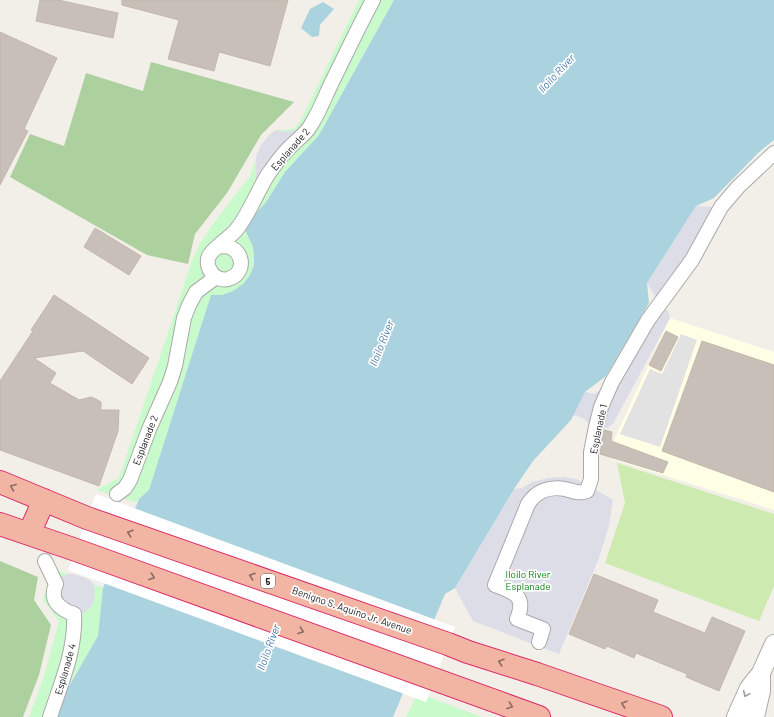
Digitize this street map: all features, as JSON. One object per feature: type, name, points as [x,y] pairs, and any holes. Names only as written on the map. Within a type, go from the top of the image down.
[{"type":"highway","name":"Benigno S. Aquino Jr. Avenue","points":[[0,482],[87,518],[468,652],[661,717]]},
{"type":"highway","points":[[29,534],[44,500]]},
{"type":"highway","points":[[0,524],[539,717]]},
{"type":"street","name":"Esplanade 2","points":[[117,494],[125,488],[130,480],[150,427],[170,382],[175,366],[186,312],[196,292],[216,277],[209,270],[208,260],[210,254],[233,234],[242,223],[263,182],[274,166],[310,127],[373,0]]},
{"type":"street","name":"Esplanade 1","points":[[539,642],[543,629],[517,619],[521,610],[520,600],[515,592],[495,584],[528,504],[536,494],[548,489],[560,488],[575,493],[587,491],[591,480],[592,452],[596,427],[601,407],[612,382],[648,320],[692,260],[721,208],[738,187],[774,154]]},
{"type":"street","points":[[216,277],[223,279],[233,277],[240,268],[241,263],[240,258],[234,249],[224,246],[218,247]]},
{"type":"street","name":"Esplanade 4","points":[[44,561],[56,584],[53,592],[57,604],[63,609],[74,614],[74,640],[71,655],[50,717]]},
{"type":"street","points":[[736,717],[749,688],[761,673],[774,644]]},
{"type":"street","points":[[754,717],[758,709],[761,691],[761,673]]},
{"type":"shaded area","points":[[310,127],[256,182],[256,156],[261,145],[271,133],[276,130],[287,132]]},
{"type":"shaded area","points":[[696,206],[721,207],[660,304],[647,283]]},
{"type":"shaded area","points":[[660,304],[668,311],[670,318],[613,424],[607,428],[596,427],[595,434],[585,419],[573,415],[585,392],[594,394],[612,382]]},
{"type":"shaded area","points":[[670,318],[774,352],[774,510],[612,459],[614,440]]},
{"type":"shaded area","points":[[681,334],[697,340],[660,447],[620,434],[650,369],[662,374]]},
{"type":"shaded area","points":[[564,477],[577,479],[613,500],[609,526],[599,558],[559,654],[473,621],[455,588],[514,489],[522,488],[532,482],[548,478]]},
{"type":"shaded area","points":[[67,574],[73,574],[86,578],[93,583],[95,593],[92,606],[84,613],[78,614],[63,609],[56,584],[59,579]]},
{"type":"green space","points":[[359,0],[394,0],[319,135],[285,172],[266,202],[246,225],[246,232],[253,247],[254,265],[250,275],[243,285],[222,295],[211,296],[149,490],[136,502],[96,490],[119,478],[192,261],[199,245],[212,225],[250,176],[261,145],[271,133],[276,130],[295,128],[301,120]]},
{"type":"green space","points":[[151,62],[294,102],[261,135],[227,193],[195,234],[188,264],[147,255],[10,177],[30,134],[64,146],[86,73],[143,91]]},
{"type":"green space","points":[[617,463],[774,514],[774,586],[759,621],[605,563],[625,503]]},
{"type":"green space","points":[[0,561],[38,577],[34,600],[51,625],[39,675],[23,717],[0,717]]},
{"type":"green space","points":[[52,568],[103,588],[98,636],[61,699],[55,717],[29,717],[44,676],[59,621],[43,600]]},
{"type":"green space","points":[[418,693],[482,717],[406,717]]},
{"type":"water","name":"Iloilo River","points":[[394,0],[774,0],[774,140],[759,152],[714,198],[696,206],[647,283],[649,303],[606,376],[585,392],[571,420],[533,461],[514,489],[455,588],[445,594],[393,717],[55,717],[61,700],[98,636],[103,588],[139,499],[149,490],[211,295],[222,295],[233,291],[243,284],[250,275],[254,265],[254,256],[253,247],[246,232],[246,225],[266,202],[285,172],[319,135]]},
{"type":"water","points":[[323,2],[334,9],[320,25],[319,36],[312,37],[301,28],[310,9]]},
{"type":"pier","points":[[96,494],[455,627],[426,702],[68,570]]},
{"type":"building","points":[[40,0],[58,0],[118,13],[113,38],[36,21]]},
{"type":"building","points":[[122,0],[288,0],[270,66],[219,52],[214,71],[168,59],[179,20],[122,5]]},
{"type":"building","points":[[0,32],[57,58],[24,129],[28,131],[0,185]]},
{"type":"building","points":[[95,228],[141,256],[129,275],[84,247]]},
{"type":"building","points":[[54,295],[149,358],[132,384],[83,351],[34,358],[56,373],[50,383],[79,400],[91,397],[96,399],[101,402],[101,410],[119,410],[118,431],[99,486],[0,450],[0,381],[33,331],[31,330]]},
{"type":"building","points":[[666,331],[678,337],[661,371],[649,365]]},
{"type":"building","points":[[702,341],[774,365],[774,492],[662,451]]},
{"type":"building","points":[[604,430],[612,432],[611,441],[668,462],[663,473],[600,454]]},
{"type":"building","points":[[594,574],[658,600],[653,612],[705,633],[712,617],[745,631],[719,691],[686,677],[687,674],[636,653],[634,658],[607,646],[605,649],[569,634]]},
{"type":"park label","name":"Iloilo River Esplanade","points":[[528,580]]}]
